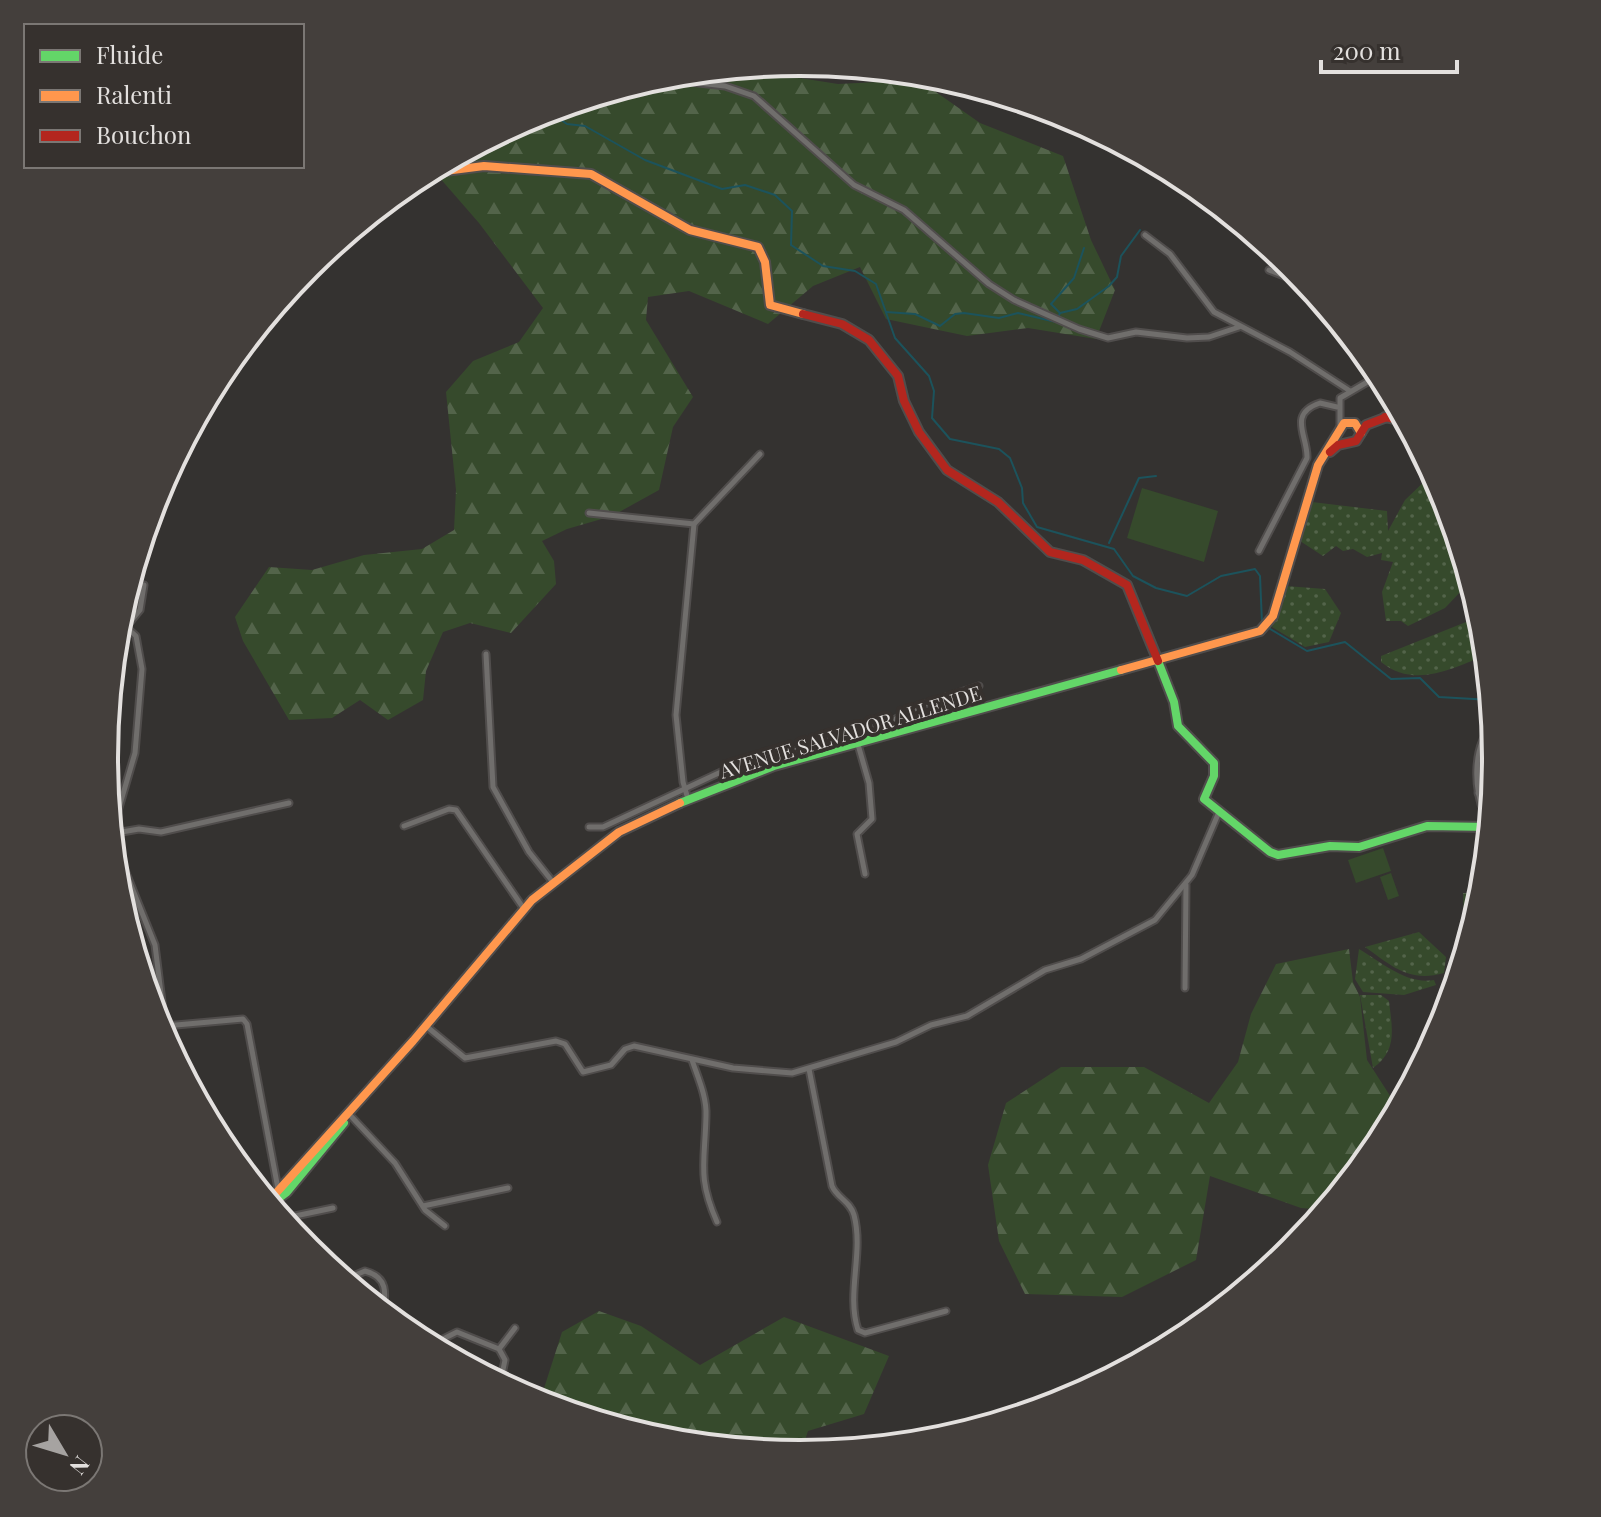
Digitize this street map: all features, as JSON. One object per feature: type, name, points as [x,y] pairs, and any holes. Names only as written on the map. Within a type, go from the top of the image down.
[{"type":"main road","points":[[455,170],[484,166],[591,174],[690,230],[753,244],[765,259],[768,280],[765,294],[770,305],[842,324],[869,340],[898,376],[904,401],[940,463],[998,502],[1050,552],[1083,560],[1121,580],[1130,589],[1174,702],[1178,726],[1206,750],[1214,763],[1214,776],[1204,796],[1263,848],[1278,855],[1330,846],[1369,845],[1427,826],[1479,827]]},
{"type":"main road","points":[[1160,665],[1248,636],[1266,626],[1320,459],[1339,430],[1352,422],[1376,416],[1393,418]]},
{"type":"main road","points":[[1316,475],[1327,455],[1346,443],[1356,441],[1371,421],[1387,417]]},
{"type":"main road","points":[[1352,422],[1361,433]]},
{"type":"main road","points":[[1339,430],[1346,443]]},
{"type":"main road","name":"AVENUE SALVADOR ALLENDE","points":[[278,1198],[287,1192],[349,1114],[524,909],[552,881],[619,832],[688,799],[758,771],[856,738],[1141,665],[1160,665]]},
{"type":"main road","name":"AVENUE SALVADOR ALLENDE","points":[[276,1195],[349,1114]]},
{"type":"street","points":[[701,84],[725,86],[754,96],[854,185],[904,210],[989,284],[1014,300],[1108,338],[1123,334],[1209,337],[1239,327]]},
{"type":"street","points":[[1145,235],[1170,254],[1214,312],[1279,346],[1350,391]]},
{"type":"street","points":[[1269,270],[1282,275]]},
{"type":"street","points":[[1339,430],[1340,398],[1369,381]]},
{"type":"street","points":[[1259,551],[1307,458],[1300,430],[1305,413],[1320,403],[1338,410],[1352,422]]},
{"type":"street","points":[[688,799],[676,715],[694,524],[760,454]]},
{"type":"street","points":[[589,513],[694,524]]},
{"type":"street","points":[[132,619],[140,610],[144,585]]},
{"type":"street","points":[[119,806],[135,753],[142,669],[136,636],[130,631]]},
{"type":"street","points":[[486,654],[493,787],[529,852],[552,881]]},
{"type":"street","points":[[589,827],[603,827],[723,771],[856,738],[919,706],[979,686]]},
{"type":"street","points":[[856,738],[869,783],[872,819],[857,834],[865,874]]},
{"type":"street","points":[[1482,805],[1476,778],[1483,743]]},
{"type":"street","points":[[1478,793],[1482,793]]},
{"type":"street","points":[[122,833],[139,829],[161,832],[289,803]]},
{"type":"street","points":[[404,826],[456,810],[524,909]]},
{"type":"street","points":[[426,1026],[465,1058],[556,1041],[565,1044],[583,1072],[611,1065],[629,1047],[766,1073],[809,1069],[967,1016],[1045,970],[1081,959],[1155,920],[1186,883],[1219,812]]},
{"type":"street","points":[[129,881],[155,945],[162,998]]},
{"type":"street","points":[[1185,988],[1186,883]]},
{"type":"street","points":[[172,1025],[243,1019],[247,1024],[278,1192]]},
{"type":"street","points":[[692,1060],[706,1114],[701,1165],[704,1193],[717,1222]]},
{"type":"street","points":[[809,1069],[832,1186],[853,1212],[857,1231],[854,1297],[858,1330],[865,1333],[946,1311]]},
{"type":"street","points":[[349,1114],[395,1163],[422,1206],[445,1226]]},
{"type":"street","points":[[422,1206],[508,1188]]},
{"type":"street","points":[[294,1217],[333,1208]]},
{"type":"street","points":[[354,1276],[365,1271],[377,1276],[385,1287],[384,1299]]},
{"type":"street","points":[[499,1349],[515,1328]]},
{"type":"street","points":[[442,1339],[457,1332],[499,1349],[505,1360],[502,1373]]},
{"type":"green space","points":[[798,76],[838,84],[880,81],[931,89],[980,123],[1063,156],[1091,240],[1115,290],[1096,339],[1028,328],[967,336],[886,319],[860,267],[813,286],[768,324],[689,291],[648,297],[646,320],[693,397],[673,427],[659,490],[612,516],[567,529],[542,541],[554,561],[556,584],[511,633],[470,623],[443,632],[426,671],[423,700],[388,720],[360,700],[332,718],[289,720],[243,641],[235,617],[269,567],[312,570],[364,555],[422,549],[454,530],[456,490],[446,392],[473,361],[519,342],[543,308],[479,223],[440,179],[499,146],[581,112],[667,89],[756,77]]},
{"type":"green space","points":[[1424,482],[1447,539],[1462,590],[1445,608],[1408,626],[1401,621],[1386,621],[1382,592],[1393,562],[1381,560],[1382,553],[1367,557],[1353,549],[1343,551],[1336,546],[1323,556],[1300,541],[1312,502],[1387,511],[1388,531],[1405,500]]},
{"type":"green space","points":[[1142,488],[1218,511],[1204,562],[1127,538]]},
{"type":"green space","points":[[1286,586],[1325,589],[1341,613],[1329,642],[1305,647],[1272,627]]},
{"type":"green space","points":[[1469,621],[1475,659],[1461,665],[1434,674],[1407,674],[1381,662],[1381,656]]},
{"type":"green space","points":[[1383,848],[1391,871],[1356,883],[1348,860]]},
{"type":"green space","points":[[1391,873],[1399,896],[1388,900],[1380,877]]},
{"type":"green space","points":[[1463,893],[1470,893],[1464,918]]},
{"type":"green space","points":[[1419,932],[1446,957],[1444,973],[1432,976],[1411,974],[1365,947]]},
{"type":"green space","points":[[1349,949],[1353,982],[1360,997],[1367,1060],[1392,1099],[1342,1174],[1314,1209],[1301,1208],[1210,1176],[1196,1260],[1122,1297],[1025,1294],[999,1241],[988,1165],[1006,1103],[1061,1067],[1144,1067],[1209,1103],[1238,1062],[1251,1014],[1276,964]]},
{"type":"green space","points":[[1359,949],[1404,976],[1434,980],[1436,985],[1404,995],[1363,992],[1355,979]]},
{"type":"green space","points":[[1360,995],[1381,995],[1389,1001],[1392,1038],[1386,1054],[1373,1068]]},
{"type":"green space","points":[[599,1311],[641,1326],[700,1365],[784,1317],[889,1356],[864,1414],[808,1431],[805,1441],[756,1440],[667,1428],[624,1418],[543,1391],[562,1332]]},
{"type":"waterway","points":[[561,120],[567,124],[585,126],[645,160],[722,189],[745,185],[775,195],[792,211],[791,245],[823,266],[855,271],[876,284],[895,338],[929,376],[934,391],[932,418],[950,439],[999,449],[1010,458],[1022,488],[1023,503],[1037,527],[1114,549],[1133,576],[1156,588],[1187,596],[1221,576],[1255,569],[1260,576],[1262,623]]},
{"type":"waterway","points":[[1060,313],[1077,309],[1109,286],[1117,277],[1121,256],[1140,230]]},
{"type":"waterway","points":[[886,312],[915,314],[940,326],[955,314],[964,313],[999,318],[1018,313],[1056,322],[1060,313],[1051,304],[1074,278],[1084,248]]},
{"type":"waterway","points":[[1109,543],[1139,478],[1156,476]]},
{"type":"waterway","points":[[1267,627],[1307,651],[1345,642],[1391,679],[1420,678],[1439,697],[1480,699]]},
{"type":"traffic: fast","points":[[1158,661],[1174,702],[1178,726],[1214,763],[1214,776],[1204,799],[1270,852],[1278,855],[1330,846],[1359,847],[1427,826],[1479,827]]},
{"type":"traffic: fast","points":[[680,803],[774,766],[1121,670]]},
{"type":"traffic: fast","points":[[279,1198],[344,1123]]},
{"type":"traffic: slow","points":[[455,170],[484,166],[591,174],[690,230],[758,247],[765,262],[770,305],[803,314]]},
{"type":"traffic: slow","points":[[1121,670],[1260,631],[1273,616],[1318,465],[1344,423],[1355,423],[1361,433]]},
{"type":"traffic: slow","points":[[275,1194],[413,1041],[532,900],[619,832],[680,803]]},
{"type":"traffic: jam","points":[[803,314],[842,324],[869,340],[898,376],[904,401],[919,432],[947,470],[998,502],[1050,552],[1083,560],[1127,585],[1158,661]]},
{"type":"traffic: jam","points":[[1385,417],[1393,418]]},
{"type":"traffic: jam","points":[[1330,452],[1338,445],[1356,441],[1366,425],[1387,417]]}]
